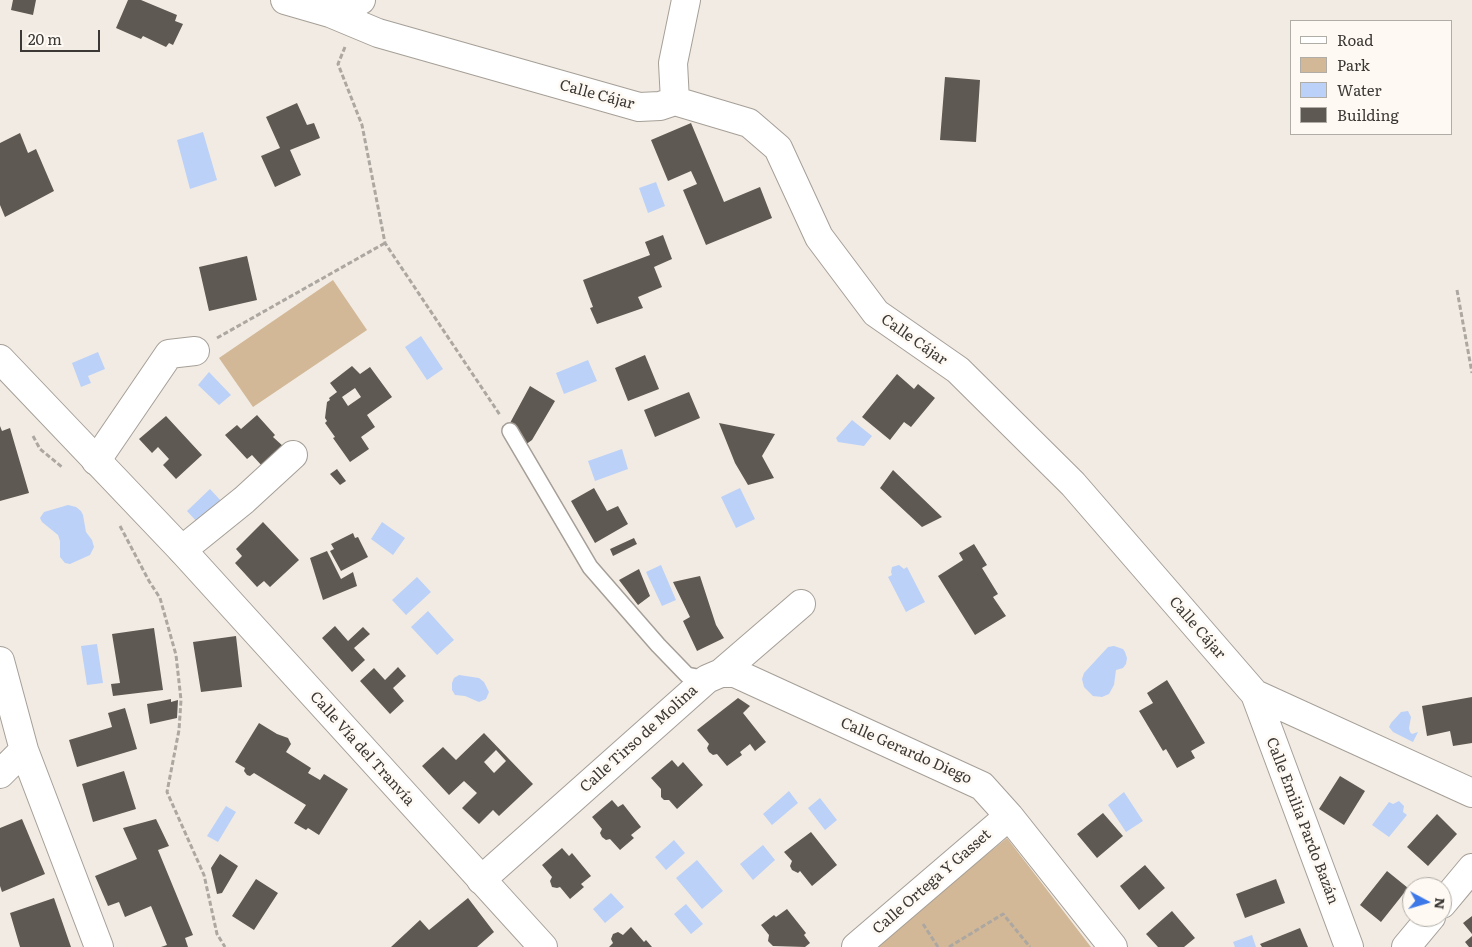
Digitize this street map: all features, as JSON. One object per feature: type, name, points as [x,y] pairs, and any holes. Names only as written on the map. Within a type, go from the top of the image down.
[{"type":"street","name":"Calle Cájar","points":[[285,0],[348,12],[378,33],[639,107],[660,106],[675,102],[749,123],[778,148],[819,237],[876,313],[958,370],[1073,484],[1254,694],[1472,793]]},
{"type":"street","points":[[675,102],[672,63],[686,0]]},
{"type":"street","points":[[96,461],[169,354],[195,351]]},
{"type":"street","name":"Calle Vía del Tranvía","points":[[2,366],[182,550],[543,947]]},
{"type":"street","points":[[182,550],[244,500],[293,455]]},
{"type":"street","name":"Calle Tirso de Molina","points":[[481,880],[714,676],[801,604]]},
{"type":"street","points":[[0,661],[24,750],[99,947]]},
{"type":"street","name":"Calle Gerardo Diego","points":[[714,676],[735,674],[982,786],[1009,816],[1113,947]]},
{"type":"street","name":"Calle Emilia Pardo Bazán","points":[[1254,694],[1349,947]]},
{"type":"street","points":[[0,774],[24,750]]},
{"type":"street","name":"Calle Ortega Y Gasset","points":[[856,947],[1009,816]]},
{"type":"street","points":[[1452,892],[1472,868]]},
{"type":"street","points":[[1406,947],[1423,927]]},
{"type":"lane","points":[[510,431],[590,567],[658,646],[687,675],[714,676]]},
{"type":"path","points":[[348,12],[338,64],[362,125],[385,243],[510,431]]},
{"type":"path","points":[[195,351],[385,243]]},
{"type":"path","points":[[1457,290],[1472,373]]},
{"type":"path","points":[[32,434],[40,448],[68,472]]},
{"type":"path","points":[[118,523],[160,598],[176,655],[181,700],[179,730],[167,792],[204,875],[217,934],[224,947]]},
{"type":"path","points":[[950,947],[1004,914],[1030,947]]},
{"type":"green space","points":[[333,280],[367,330],[253,407],[219,358]]},
{"type":"green space","points":[[1007,838],[1091,947],[873,947]]},
{"type":"water","points":[[203,132],[217,180],[190,189],[177,140]]},
{"type":"water","points":[[656,182],[665,206],[648,213],[639,188]]},
{"type":"water","points":[[421,336],[443,369],[427,380],[405,347]]},
{"type":"water","points":[[98,352],[105,369],[88,376],[91,383],[81,387],[72,363]]},
{"type":"water","points":[[588,360],[597,381],[564,394],[556,373]]},
{"type":"water","points":[[209,372],[231,395],[219,405],[198,385]]},
{"type":"water","points":[[852,420],[872,436],[864,446],[838,442],[836,438]]},
{"type":"water","points":[[622,449],[628,469],[595,481],[588,461]]},
{"type":"water","points":[[740,488],[755,519],[736,528],[721,497]]},
{"type":"water","points":[[210,489],[222,502],[198,523],[187,511]]},
{"type":"water","points":[[68,505],[76,507],[81,511],[86,532],[92,540],[94,547],[90,555],[70,564],[65,563],[60,557],[58,535],[42,522],[40,518],[44,512]]},
{"type":"water","points":[[382,522],[405,538],[393,555],[371,539]]},
{"type":"water","points":[[661,565],[676,600],[662,606],[646,572]]},
{"type":"water","points":[[899,565],[904,569],[907,567],[925,602],[906,612],[888,577],[892,575],[892,567]]},
{"type":"water","points":[[417,577],[431,592],[406,615],[392,600]]},
{"type":"water","points":[[428,611],[454,640],[437,655],[411,627]]},
{"type":"water","points":[[97,644],[103,683],[87,685],[81,646]]},
{"type":"water","points":[[1114,646],[1123,649],[1125,652],[1126,664],[1123,668],[1116,670],[1114,685],[1109,694],[1102,697],[1093,696],[1084,687],[1082,679],[1084,673],[1108,647]]},
{"type":"water","points":[[459,675],[479,678],[484,682],[489,692],[486,699],[479,702],[465,696],[455,695],[452,690],[452,683],[454,678]]},
{"type":"water","points":[[1408,711],[1411,717],[1410,732],[1412,734],[1418,732],[1413,742],[1393,732],[1389,727],[1401,712]]},
{"type":"water","points":[[789,791],[798,803],[772,825],[763,814]]},
{"type":"water","points":[[1124,792],[1143,821],[1126,832],[1108,805]]},
{"type":"water","points":[[820,798],[837,820],[825,830],[808,808]]},
{"type":"water","points":[[1399,801],[1404,806],[1403,812],[1407,815],[1389,837],[1372,825],[1389,802],[1393,804]]},
{"type":"water","points":[[226,806],[236,812],[218,842],[207,836]]},
{"type":"water","points":[[674,840],[685,853],[666,870],[655,857]]},
{"type":"water","points":[[763,845],[775,860],[753,880],[740,864]]},
{"type":"water","points":[[697,860],[723,891],[702,909],[676,878]]},
{"type":"water","points":[[611,893],[624,907],[605,923],[593,909]]},
{"type":"water","points":[[686,904],[703,924],[691,934],[674,914]]},
{"type":"water","points":[[1252,935],[1256,947],[1235,947],[1233,942]]},
{"type":"building","points":[[13,0],[36,0],[33,15],[11,10]]},
{"type":"building","points":[[128,0],[141,0],[177,15],[175,21],[183,24],[173,45],[169,43],[166,47],[143,36],[141,39],[116,28]]},
{"type":"building","points":[[945,77],[980,80],[976,142],[940,140]]},
{"type":"building","points":[[297,103],[307,125],[314,123],[320,138],[290,150],[301,175],[275,187],[261,156],[280,148],[266,117]]},
{"type":"building","points":[[691,123],[724,202],[760,187],[772,218],[706,245],[683,190],[697,184],[691,171],[668,181],[651,140]]},
{"type":"building","points":[[20,133],[28,153],[36,149],[54,191],[5,217],[0,205],[0,143]]},
{"type":"building","points":[[663,235],[672,259],[654,267],[662,287],[638,297],[643,308],[597,324],[590,308],[593,307],[583,280],[650,255],[645,242]]},
{"type":"building","points":[[247,256],[257,300],[209,311],[199,267]]},
{"type":"building","points":[[645,355],[659,389],[628,401],[615,368]]},
{"type":"building","points":[[352,366],[360,374],[370,367],[392,397],[367,415],[375,427],[361,437],[369,449],[350,462],[325,423],[327,421],[325,418],[327,402],[337,392],[330,383]],"holes":[[[355,388],[361,397],[348,406],[342,397]]]},
{"type":"building","points":[[897,374],[914,389],[918,384],[935,398],[911,427],[904,422],[890,440],[862,417]]},
{"type":"building","points":[[530,386],[555,401],[532,440],[525,445],[510,423]]},
{"type":"building","points":[[689,392],[700,418],[655,437],[644,410]]},
{"type":"building","points":[[257,415],[275,435],[273,437],[284,447],[263,467],[252,455],[247,459],[225,435],[237,425],[241,429]]},
{"type":"building","points":[[166,416],[202,455],[176,479],[163,465],[169,459],[158,447],[152,453],[139,439]]},
{"type":"building","points":[[719,423],[775,434],[762,456],[774,478],[748,485],[735,463]]},
{"type":"building","points":[[0,426],[2,431],[10,428],[29,493],[0,501]]},
{"type":"building","points":[[337,469],[346,481],[340,485],[330,474]]},
{"type":"building","points":[[893,470],[942,517],[922,527],[880,488]]},
{"type":"building","points":[[594,488],[607,511],[618,506],[628,524],[595,543],[571,501]]},
{"type":"building","points":[[263,522],[299,560],[270,587],[264,581],[257,587],[235,563],[242,556],[236,549]]},
{"type":"building","points":[[353,533],[355,538],[358,537],[368,557],[341,571],[330,551],[334,549],[331,544]]},
{"type":"building","points":[[634,538],[637,544],[613,556],[610,549]]},
{"type":"building","points":[[974,544],[987,565],[982,568],[998,594],[993,597],[1006,616],[975,635],[938,576],[963,560],[959,553]]},
{"type":"building","points":[[327,551],[341,579],[353,572],[357,586],[323,600],[310,558]]},
{"type":"building","points":[[639,569],[650,596],[638,605],[619,580]]},
{"type":"building","points":[[700,576],[716,625],[724,638],[697,651],[683,621],[690,617],[673,582]]},
{"type":"building","points":[[335,626],[348,641],[363,627],[370,634],[354,648],[365,660],[352,672],[322,638]]},
{"type":"building","points":[[154,628],[163,690],[113,696],[111,684],[120,683],[112,634]]},
{"type":"building","points":[[236,636],[242,687],[201,692],[193,642]]},
{"type":"building","points":[[398,667],[406,676],[393,688],[404,701],[390,714],[360,681],[374,668],[385,680]]},
{"type":"building","points":[[1167,680],[1205,743],[1191,751],[1195,758],[1177,768],[1166,749],[1163,751],[1139,711],[1153,703],[1147,693]]},
{"type":"building","points":[[1472,697],[1472,743],[1453,746],[1450,731],[1427,736],[1422,706]]},
{"type":"building","points":[[738,698],[750,706],[743,713],[766,742],[755,751],[750,744],[740,752],[742,755],[727,766],[717,754],[713,755],[709,752],[707,748],[709,744],[697,730]]},
{"type":"building","points":[[171,699],[171,702],[178,700],[177,718],[150,724],[147,704]]},
{"type":"building","points":[[125,708],[137,749],[77,767],[69,740],[112,727],[108,713]]},
{"type":"building","points":[[259,723],[277,734],[288,738],[291,744],[286,752],[311,768],[308,773],[320,780],[324,774],[348,789],[319,835],[308,828],[306,830],[294,823],[306,805],[254,773],[250,776],[247,775],[244,771],[245,768],[235,762]]},
{"type":"building","points":[[484,733],[533,784],[499,816],[493,810],[479,824],[462,808],[477,793],[464,781],[449,795],[422,766],[443,747],[456,760]],"holes":[[[496,750],[506,761],[494,773],[484,762]]]},
{"type":"building","points":[[672,760],[678,767],[683,762],[703,785],[677,809],[669,800],[664,800],[661,797],[661,789],[651,778]]},
{"type":"building","points":[[124,771],[136,809],[93,822],[82,784]]},
{"type":"building","points":[[1340,776],[1365,791],[1344,825],[1319,809]]},
{"type":"building","points":[[612,800],[618,807],[623,804],[641,827],[631,835],[634,838],[620,850],[610,839],[606,840],[602,837],[600,833],[602,829],[592,817]]},
{"type":"building","points":[[1103,813],[1123,836],[1097,858],[1077,834]]},
{"type":"building","points":[[1437,814],[1457,834],[1428,866],[1407,847]]},
{"type":"building","points":[[22,819],[45,874],[2,892],[0,886],[0,828]]},
{"type":"building","points":[[156,819],[169,846],[158,850],[193,935],[185,938],[188,947],[161,947],[167,945],[151,906],[125,917],[119,902],[108,906],[95,876],[137,859],[123,828]]},
{"type":"building","points":[[811,832],[837,865],[812,886],[800,871],[798,873],[792,870],[790,866],[792,861],[784,852]]},
{"type":"building","points":[[562,848],[569,856],[572,853],[591,876],[581,884],[584,887],[570,899],[560,887],[552,887],[550,881],[552,877],[542,865]]},
{"type":"building","points":[[220,854],[238,866],[222,893],[217,894],[211,868]]},
{"type":"building","points":[[1145,865],[1165,888],[1139,910],[1120,886]]},
{"type":"building","points":[[1387,871],[1402,883],[1402,896],[1381,922],[1360,905]]},
{"type":"building","points":[[256,879],[278,893],[254,930],[232,916]]},
{"type":"building","points":[[1276,879],[1285,903],[1245,918],[1236,894]]},
{"type":"building","points":[[54,898],[71,947],[20,947],[10,913]]},
{"type":"building","points":[[468,898],[494,932],[477,947],[391,947],[420,920],[429,930]]},
{"type":"building","points":[[787,909],[806,933],[804,935],[810,943],[805,947],[773,946],[768,941],[769,935],[761,925],[774,915],[776,917]]},
{"type":"building","points":[[1172,911],[1195,938],[1184,947],[1158,947],[1146,934]]},
{"type":"building","points":[[1472,916],[1472,934],[1463,923]]},
{"type":"building","points":[[631,927],[644,942],[646,940],[652,947],[609,947],[613,943],[611,939],[613,934],[618,932],[623,935]]},
{"type":"building","points":[[1300,928],[1308,947],[1262,947],[1260,944]]},
{"type":"building","points":[[1472,936],[1472,947],[1469,947],[1465,942]]}]
